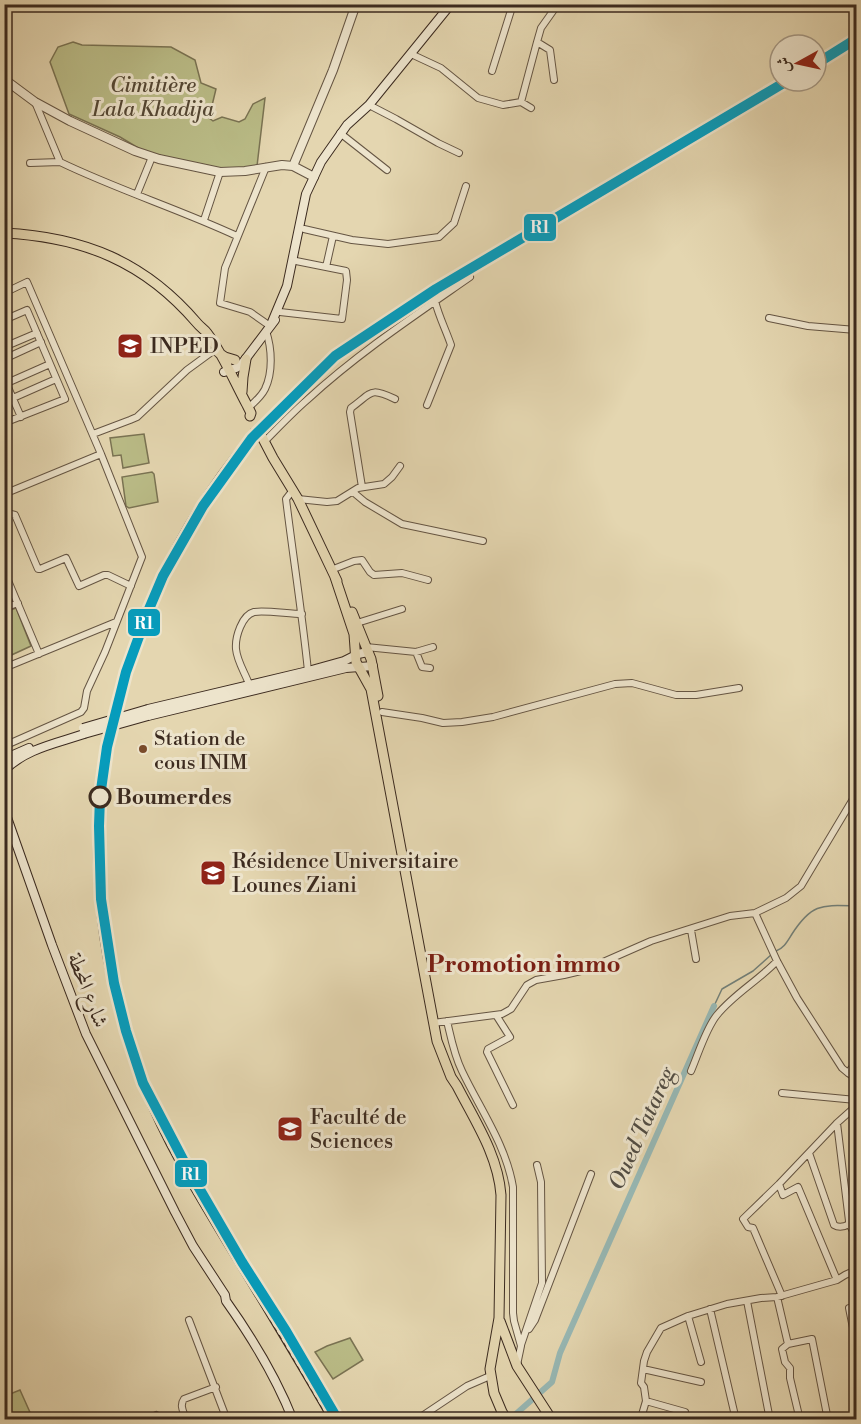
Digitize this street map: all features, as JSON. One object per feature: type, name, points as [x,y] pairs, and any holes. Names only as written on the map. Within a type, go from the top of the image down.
[{"type":"main road","points":[[269,326],[286,286],[305,200],[324,157],[347,125],[369,105],[451,4]]},
{"type":"main road","points":[[226,370],[239,366],[280,312],[288,297],[313,181]]},
{"type":"main road","points":[[4,233],[58,239],[90,248],[138,271],[164,289],[200,327],[242,395],[262,439],[296,494],[333,574],[354,634],[355,655],[359,668],[369,684],[376,713],[440,1022]]},
{"type":"main road","points":[[216,352],[235,360]]},
{"type":"main road","points":[[226,370],[235,360],[248,355]]},
{"type":"main road","points":[[242,395],[243,376],[248,355]]},
{"type":"main road","points":[[226,370],[247,415],[249,412]]},
{"type":"main road","points":[[333,574],[345,594],[373,666],[443,1041],[457,1086],[490,1150],[499,1175],[501,1195],[499,1318],[490,1376],[494,1393],[504,1416]]},
{"type":"main road","points":[[4,759],[43,742],[249,684],[346,661],[367,649]]},
{"type":"main road","points":[[148,712],[346,668],[373,666]]},
{"type":"main road","points":[[4,771],[31,753],[84,731]]},
{"type":"main road","name":"شارع المحطة","points":[[5,813],[86,1034],[175,1212],[225,1295],[230,1299],[270,1362],[295,1419]]},
{"type":"main road","points":[[499,1318],[522,1376],[552,1419]]},
{"type":"street","points":[[293,166],[333,70],[356,4]]},
{"type":"street","points":[[492,71],[513,4]]},
{"type":"street","points":[[522,102],[542,28],[558,4]]},
{"type":"street","points":[[537,42],[550,50],[555,80]]},
{"type":"street","points":[[411,54],[441,68],[478,98],[503,105],[522,102],[531,108]]},
{"type":"street","points":[[4,79],[35,102],[70,122],[152,157],[220,172],[245,171],[282,165],[293,166],[313,181]]},
{"type":"street","points":[[35,102],[60,162]]},
{"type":"street","points":[[369,105],[459,153]]},
{"type":"street","points":[[340,134],[387,170]]},
{"type":"street","points":[[136,194],[152,157]]},
{"type":"street","points":[[30,163],[60,162],[89,176],[204,220],[237,236]]},
{"type":"street","points":[[249,412],[265,390],[269,375],[269,326],[250,312],[220,303],[225,268],[266,167]]},
{"type":"street","points":[[204,220],[220,172]]},
{"type":"street","points":[[304,229],[352,240],[388,244],[439,237],[454,223],[466,186]]},
{"type":"street","points":[[326,267],[333,236]]},
{"type":"street","points":[[280,312],[342,319],[346,271],[296,261]]},
{"type":"street","points":[[262,439],[327,382],[470,277]]},
{"type":"street","points":[[4,293],[27,282],[93,434],[142,557],[87,692],[84,708],[81,712],[4,746]]},
{"type":"street","points":[[427,405],[451,345],[435,301]]},
{"type":"street","points":[[4,320],[27,310],[65,399],[4,423]]},
{"type":"street","points":[[769,318],[808,326],[856,330]]},
{"type":"street","points":[[4,347],[37,333]]},
{"type":"street","points":[[4,359],[41,342]]},
{"type":"street","points":[[93,434],[137,417],[187,370],[216,352]]},
{"type":"street","points":[[21,417],[6,381],[50,364]]},
{"type":"street","points":[[13,398],[57,379]]},
{"type":"street","points":[[362,487],[351,408],[372,392],[380,392],[395,399]]},
{"type":"street","points":[[4,494],[101,454]]},
{"type":"street","points":[[308,671],[286,499],[296,494],[327,502],[337,501],[362,487],[384,484],[400,466]]},
{"type":"street","points":[[353,492],[365,502],[402,524],[483,541]]},
{"type":"street","points":[[4,517],[15,515],[38,569],[66,558],[79,586],[108,575],[130,586]]},
{"type":"street","points":[[333,574],[354,561],[362,560],[374,575],[402,573],[428,580]]},
{"type":"street","points":[[4,571],[39,654]]},
{"type":"street","points":[[4,608],[18,603]]},
{"type":"street","points":[[357,623],[402,609]]},
{"type":"street","points":[[249,684],[235,646],[241,624],[247,615],[256,612],[302,614]]},
{"type":"street","points":[[4,668],[116,622]]},
{"type":"street","points":[[367,649],[416,652],[433,647]]},
{"type":"street","points":[[416,652],[422,667],[430,668]]},
{"type":"street","points":[[382,712],[442,723],[462,722],[493,717],[615,684],[632,683],[676,695],[696,695],[739,688]]},
{"type":"street","points":[[520,1346],[513,1313],[513,1186],[510,1169],[503,1149],[462,1071],[440,1022],[502,1014],[511,1008],[528,985],[537,980],[585,970],[651,941],[730,916],[755,913],[786,898],[801,886],[856,794]]},
{"type":"street","points":[[755,913],[777,962],[797,998],[842,1068],[856,1078]]},
{"type":"street","points":[[691,930],[696,959]]},
{"type":"street","points":[[691,1071],[715,1017],[731,1000],[777,962]]},
{"type":"street","points":[[496,1015],[510,1037],[488,1049],[487,1052],[513,1105]]},
{"type":"street","points":[[848,1074],[856,1062]]},
{"type":"street","points":[[782,1093],[856,1100]]},
{"type":"street","points":[[788,1344],[780,1296],[753,1228],[748,1227],[742,1219],[856,1106]]},
{"type":"street","points":[[837,1123],[849,1224],[853,1231],[856,1230]]},
{"type":"street","points":[[809,1153],[834,1225],[840,1227],[849,1224]]},
{"type":"street","points":[[517,1366],[520,1346],[542,1283],[541,1182],[537,1165]]},
{"type":"street","points":[[525,1334],[535,1320],[591,1174]]},
{"type":"street","points":[[779,1184],[783,1194],[798,1186],[837,1280]]},
{"type":"street","points":[[640,1419],[646,1401],[644,1387],[641,1383],[644,1361],[661,1328],[688,1316],[727,1304],[780,1296],[837,1280],[856,1270]]},
{"type":"street","points":[[747,1301],[770,1419]]},
{"type":"street","points":[[856,1306],[849,1308],[856,1343]]},
{"type":"street","points":[[711,1309],[736,1419]]},
{"type":"street","points":[[688,1316],[701,1362]]},
{"type":"street","points":[[189,1320],[227,1419]]},
{"type":"street","points":[[800,1419],[790,1378],[790,1368],[786,1365],[782,1349],[788,1344],[812,1339],[828,1419]]},
{"type":"street","points":[[643,1369],[701,1382]]},
{"type":"street","points":[[416,1419],[467,1386],[490,1376]]},
{"type":"street","points":[[186,1419],[181,1406],[184,1399],[216,1387]]},
{"type":"street","points":[[646,1401],[685,1412]]},
{"type":"green space","name":"Cimitière Lala Khadija","points":[[73,42],[82,45],[171,47],[195,60],[201,83],[216,89],[209,118],[213,121],[222,117],[239,122],[245,119],[253,104],[265,98],[257,166],[240,169],[212,169],[145,152],[120,137],[69,114],[50,62],[58,47]]},
{"type":"green space","points":[[144,434],[149,463],[123,468],[121,455],[113,456],[110,438]]},
{"type":"green space","points":[[152,472],[158,502],[129,508],[126,506],[122,477]]},
{"type":"green space","points":[[16,608],[31,646],[5,658],[5,612]]},
{"type":"green space","points":[[350,1338],[363,1360],[333,1379],[315,1352]]},
{"type":"green space","points":[[20,1390],[33,1419],[5,1419],[5,1396]]},
{"type":"waterway","name":"Oued Tatareg","points":[[776,951],[785,944],[799,924],[812,911],[826,906],[856,906]]},
{"type":"waterway","name":"Oued Tatareg","points":[[714,1006],[722,989],[753,971],[772,954]]},
{"type":"waterway","name":"Oued Tatareg","points":[[509,1420],[552,1382],[560,1353],[714,1006]]},
{"type":"railway","points":[[330,1420],[191,1186],[169,1147],[141,1086],[128,1050],[108,976],[97,901],[95,824],[100,766],[116,693],[142,615],[177,540],[198,505],[247,438],[300,385],[335,356]]},
{"type":"transit line","name":"R1","points":[[828,56],[856,39]]},
{"type":"transit line","name":"R1","points":[[338,1420],[188,1169],[143,1083],[126,1031],[114,983],[101,899],[99,826],[100,797],[107,747],[126,672],[163,576],[203,506],[252,438],[335,356],[436,289],[768,92]]},
{"type":"place","name":"INPED","points":[[130,346]]},
{"type":"place","name":"Station de cous INIM","points":[[143,749]]},
{"type":"place","name":"Boumerdes","points":[[100,797]]},
{"type":"place","name":"Résidence Universitaire Lounes Ziani","points":[[213,873]]},
{"type":"place","name":"Faculté de Sciences","points":[[290,1129]]},
{"type":"district","name":"Promotion immo","points":[[524,964]]}]
